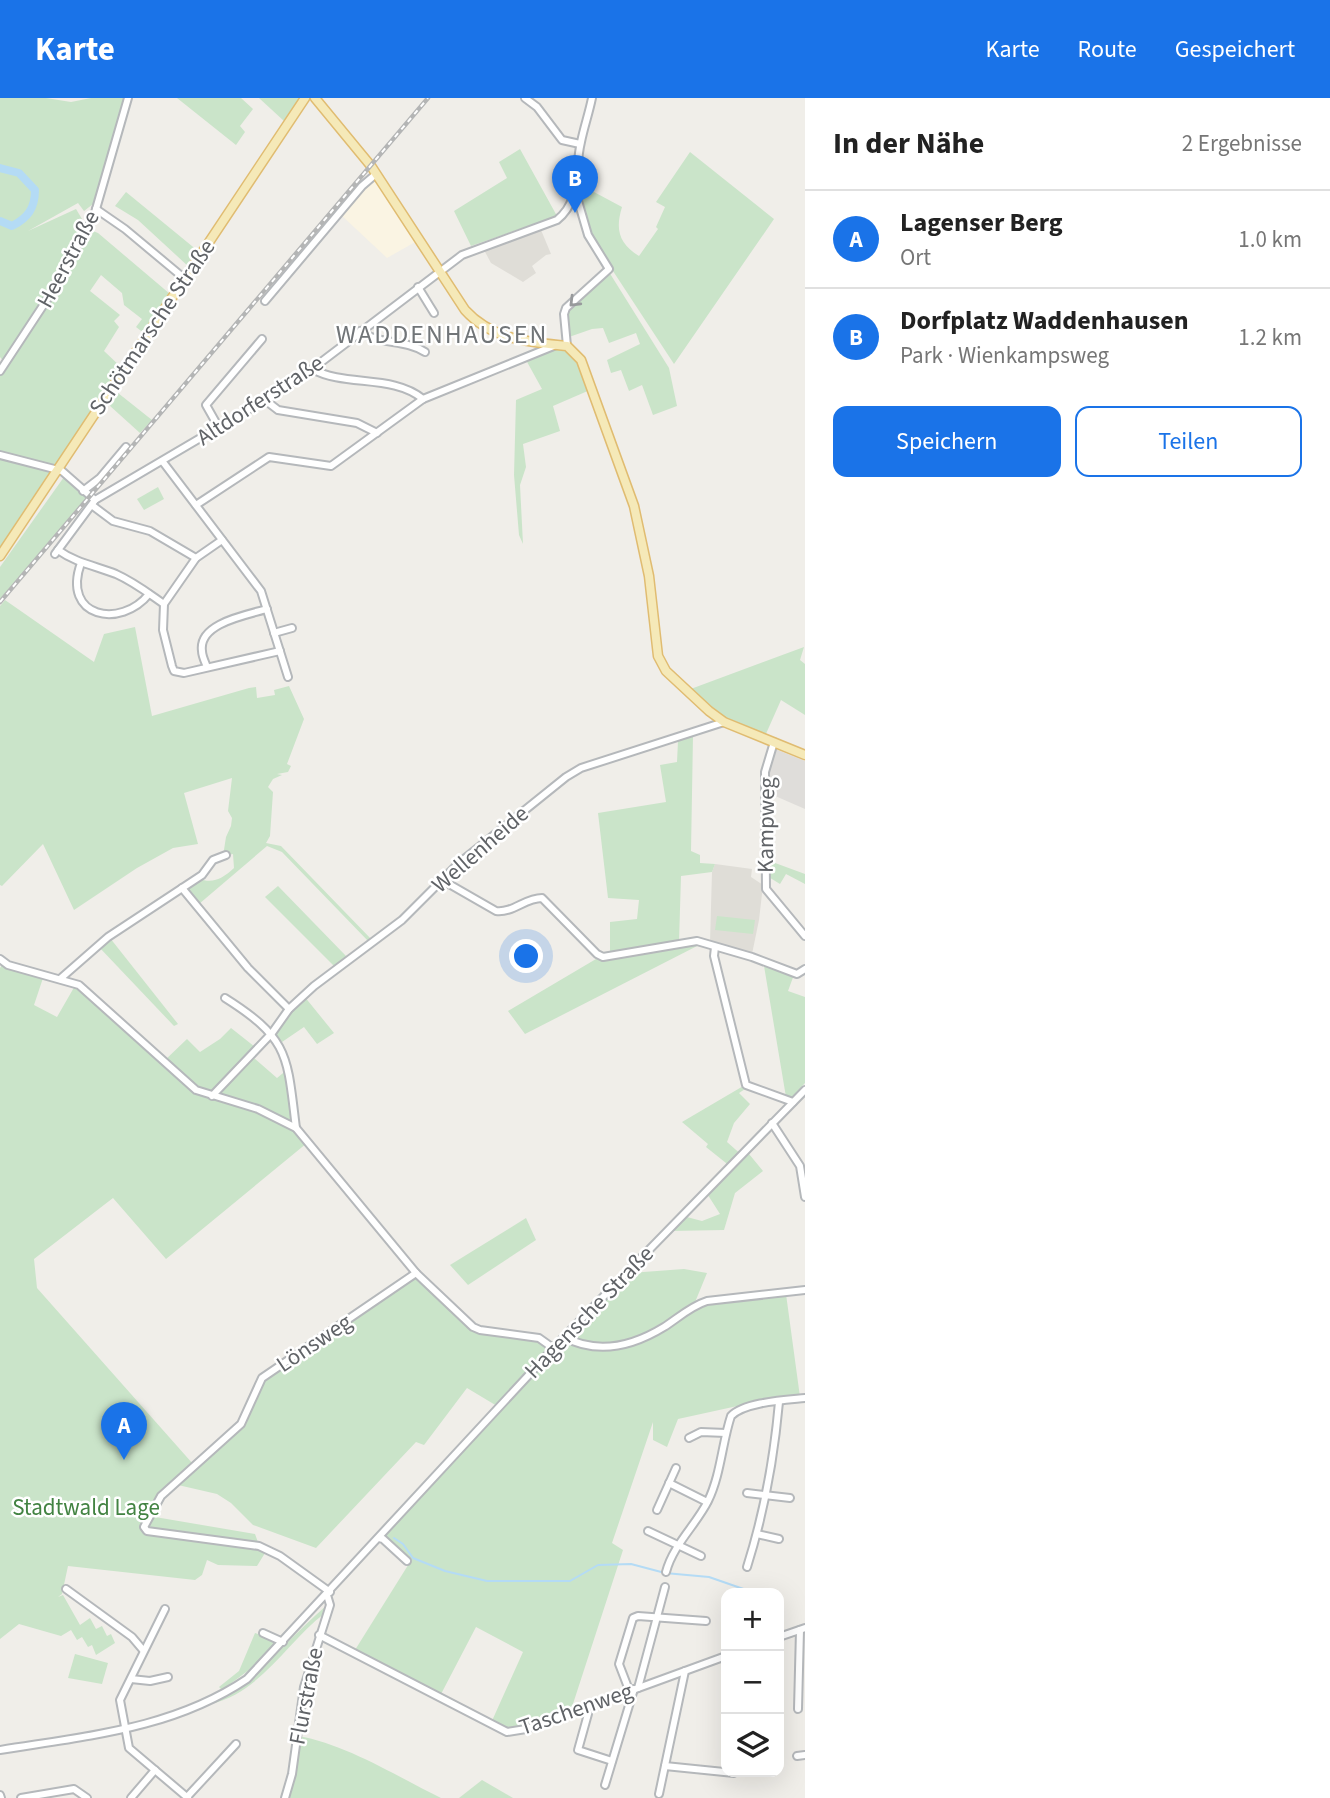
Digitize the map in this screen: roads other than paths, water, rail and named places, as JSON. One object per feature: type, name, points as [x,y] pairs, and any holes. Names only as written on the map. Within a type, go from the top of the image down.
[{"type":"main road","name":"Schötmarsche Straße","points":[[0,556],[305,98]]},
{"type":"main road","points":[[315,98],[348,135],[465,310],[480,325],[529,343],[567,346],[581,360],[634,506],[649,576],[658,656],[666,671],[724,722],[805,755]]},
{"type":"street","name":"Heerstraße","points":[[0,371],[69,263],[96,209],[128,98]]},
{"type":"street","points":[[525,98],[537,107],[562,140],[580,144]]},
{"type":"street","points":[[567,346],[564,314],[566,308],[609,269],[588,235],[576,194],[580,144],[592,98]]},
{"type":"street","points":[[265,301],[362,186],[376,174]]},
{"type":"street","name":"Altdorferstraße","points":[[81,563],[57,552],[94,503],[312,369],[462,255],[556,220],[563,215],[576,194]]},
{"type":"street","points":[[96,209],[125,229],[185,279]]},
{"type":"street","points":[[418,287],[434,313]]},
{"type":"street","points":[[360,331],[367,337],[396,341],[425,352]]},
{"type":"street","points":[[219,428],[206,405],[262,339]]},
{"type":"street","points":[[196,505],[269,457],[331,466],[423,400],[557,345]]},
{"type":"street","points":[[312,369],[325,376],[392,386],[418,395],[423,400]]},
{"type":"street","points":[[265,400],[278,410],[357,423],[377,433]]},
{"type":"street","points":[[83,491],[100,478],[126,447]]},
{"type":"street","points":[[0,455],[67,475],[113,521],[150,531],[196,558]]},
{"type":"street","points":[[163,462],[261,591],[288,677]]},
{"type":"street","points":[[222,540],[196,558],[164,604],[163,630],[174,671],[184,673],[280,651]]},
{"type":"street","points":[[149,594],[136,606],[105,615],[99,614],[83,602],[77,590],[76,577],[81,563],[118,576],[149,594],[164,604]]},
{"type":"street","points":[[207,667],[202,650],[202,641],[206,634],[220,623],[267,609]]},
{"type":"street","points":[[274,633],[292,628]]},
{"type":"street","name":"Wellenheide","points":[[212,1096],[272,1033],[289,1009],[314,986],[402,920],[442,880],[521,813],[581,768],[724,722]]},
{"type":"street","name":"Kampweg","points":[[774,742],[765,772],[766,889],[805,936]]},
{"type":"street","points":[[60,979],[108,937],[202,875],[213,860],[226,855]]},
{"type":"street","points":[[442,880],[496,911],[506,911],[534,898],[541,898],[603,957],[697,941],[797,974],[805,969]]},
{"type":"street","points":[[182,888],[247,968],[289,1009]]},
{"type":"street","points":[[715,947],[715,957],[746,1085],[793,1102]]},
{"type":"street","points":[[0,959],[8,965],[79,985],[196,1090],[258,1109],[296,1128],[416,1273],[473,1327],[539,1338],[553,1348]]},
{"type":"street","points":[[225,998],[272,1033],[284,1053],[289,1070],[296,1128]]},
{"type":"street","name":"Hagensche Straße","points":[[0,1750],[126,1730],[179,1715],[225,1694],[247,1679],[553,1348],[805,1090]]},
{"type":"street","points":[[772,1123],[800,1166],[805,1196]]},
{"type":"street","name":"Lönsweg","points":[[328,1593],[280,1556],[259,1546],[147,1531],[144,1527],[161,1496],[241,1424],[262,1378],[416,1273]]},
{"type":"street","points":[[564,1337],[596,1347],[618,1347],[649,1336],[707,1301],[805,1290]]},
{"type":"street","points":[[666,1572],[677,1546],[707,1502],[717,1476],[731,1416],[736,1410],[750,1405],[805,1398]]},
{"type":"street","points":[[747,1567],[771,1472],[779,1402]]},
{"type":"street","points":[[689,1438],[701,1432],[726,1433]]},
{"type":"street","points":[[657,1510],[676,1468]]},
{"type":"street","points":[[669,1483],[707,1502]]},
{"type":"street","points":[[747,1493],[790,1498]]},
{"type":"street","points":[[648,1531],[701,1556]]},
{"type":"street","points":[[757,1534],[779,1539]]},
{"type":"street","points":[[379,1538],[407,1561]]},
{"type":"street","points":[[605,1785],[665,1587]]},
{"type":"street","points":[[66,1589],[132,1637],[143,1650]]},
{"type":"street","name":"Flurstraße","points":[[285,1798],[292,1774],[304,1687],[330,1605],[328,1593]]},
{"type":"street","points":[[164,1609],[120,1700],[129,1748],[188,1797],[236,1744]]},
{"type":"street","points":[[634,1689],[619,1664],[630,1623],[638,1616],[706,1620]]},
{"type":"street","points":[[784,1635],[802,1629],[798,1709]]},
{"type":"street","points":[[263,1633],[283,1642]]},
{"type":"street","name":"Taschenweg","points":[[319,1635],[507,1732],[526,1729],[721,1658]]},
{"type":"street","points":[[659,1794],[685,1671]]},
{"type":"street","points":[[131,1679],[150,1681],[168,1677]]},
{"type":"street","points":[[586,1708],[588,1714],[578,1750],[612,1761]]},
{"type":"street","points":[[665,1766],[721,1772]]},
{"type":"street","points":[[131,1798],[155,1770]]},
{"type":"street","points":[[21,1798],[74,1789],[87,1798]]},
{"type":"waterway","points":[[0,168],[19,173],[35,190],[30,212],[22,220],[12,226],[0,221]]},
{"type":"waterway","points":[[394,1538],[403,1544],[413,1558],[445,1571],[487,1581],[570,1581],[598,1565],[631,1564],[665,1573],[709,1577],[741,1588]]},
{"type":"railway","points":[[0,602],[428,98]]},
{"type":"place","name":"Dorfplatz Waddenhausen","points":[[575,213]]},
{"type":"place","name":"Lagenser Berg","points":[[124,1460]]},
{"type":"district","name":"WADDENHAUSEN","points":[[442,334]]},
{"type":"park label","name":"Stadtwald Lage","points":[[86,1507]]}]
